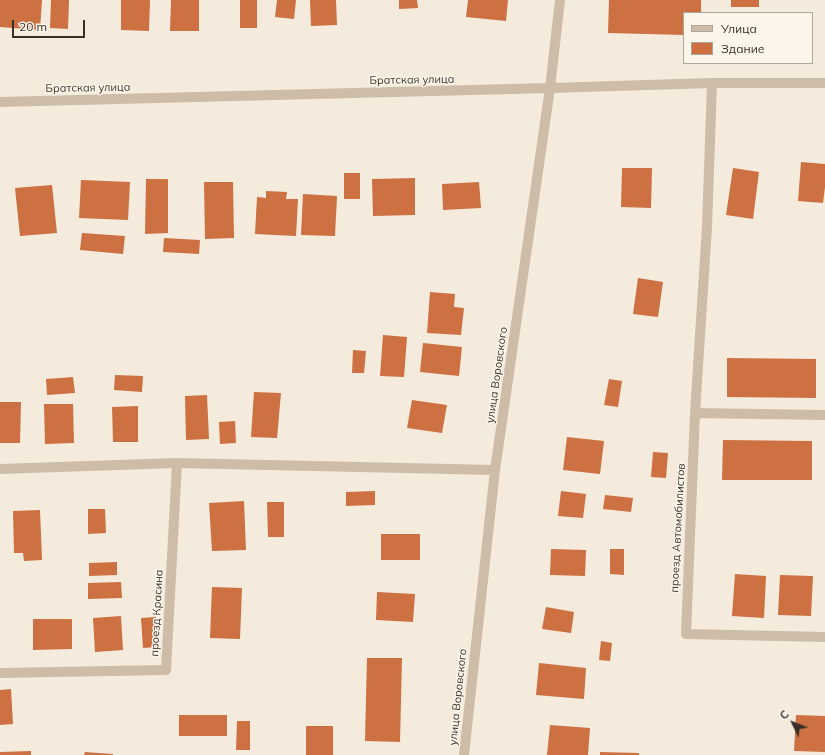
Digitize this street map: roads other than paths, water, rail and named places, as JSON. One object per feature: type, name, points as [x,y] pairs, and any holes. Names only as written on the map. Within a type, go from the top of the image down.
[{"type":"street","name":"улица Воровского","points":[[464,755],[495,470],[550,88],[560,0]]},
{"type":"street","name":"Братская улица","points":[[0,102],[550,88],[712,82],[825,82]]},
{"type":"street","points":[[712,82],[707,227],[695,413],[825,415]]},
{"type":"street","name":"проезд Автомобилистов","points":[[695,413],[686,634],[825,637]]},
{"type":"street","points":[[0,469],[177,463],[495,470]]},
{"type":"street","name":"проезд Красина","points":[[0,673],[166,670],[177,463]]}]
